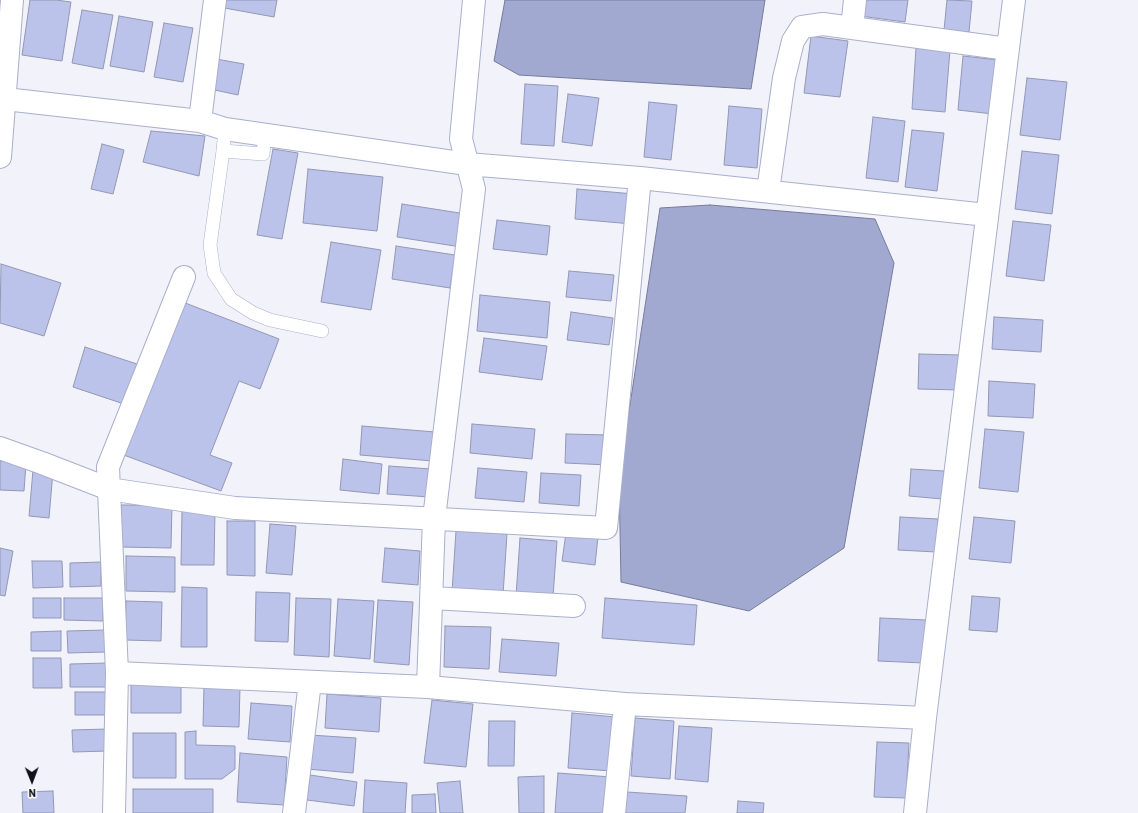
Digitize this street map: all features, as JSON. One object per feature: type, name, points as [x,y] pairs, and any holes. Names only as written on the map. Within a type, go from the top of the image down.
[{"type":"street","points":[[0,157],[5,99],[5,36],[12,0]]},
{"type":"street","points":[[200,121],[215,0]]},
{"type":"street","points":[[428,687],[434,518],[474,189],[461,139],[474,0]]},
{"type":"street","points":[[852,28],[856,0]]},
{"type":"street","points":[[915,813],[925,718],[1014,0]]},
{"type":"street","points":[[768,191],[784,78],[793,40],[802,27],[823,24],[1008,49]]},
{"type":"street","points":[[5,99],[200,121],[225,129],[467,164],[640,178],[987,215]]},
{"type":"street","points":[[0,448],[109,489],[235,508],[606,528],[640,178]]},
{"type":"street","points":[[114,813],[117,673],[108,467],[184,277]]},
{"type":"street","points":[[432,598],[574,606]]},
{"type":"street","points":[[117,673],[428,687],[625,704],[925,718]]},
{"type":"street","points":[[294,813],[310,682]]},
{"type":"street","points":[[614,813],[625,704]]},
{"type":"lane","points":[[225,129],[210,246],[214,273],[231,299],[253,313],[270,320],[322,331]]},
{"type":"lane","points":[[223,151],[262,154],[265,135]]},
{"type":"water","points":[[505,0],[765,0],[751,89],[519,75],[494,61]]},
{"type":"water","points":[[710,205],[875,219],[894,263],[844,548],[749,611],[621,582],[619,477],[660,208]]},
{"type":"building","points":[[30,0],[56,0],[71,2],[62,61],[22,55]]},
{"type":"building","points":[[220,0],[277,0],[274,17],[219,7]]},
{"type":"building","points":[[862,0],[908,0],[905,22],[860,16]]},
{"type":"building","points":[[947,0],[972,1],[969,32],[944,30]]},
{"type":"building","points":[[82,10],[113,15],[103,69],[72,63]]},
{"type":"building","points":[[119,16],[153,22],[144,72],[110,66]]},
{"type":"building","points":[[164,23],[193,28],[183,82],[154,77]]},
{"type":"building","points":[[811,36],[848,41],[840,97],[804,93]]},
{"type":"building","points":[[916,48],[950,50],[945,112],[912,109]]},
{"type":"building","points":[[963,56],[998,60],[993,114],[958,110]]},
{"type":"building","points":[[216,59],[244,64],[238,95],[210,89]]},
{"type":"building","points":[[1027,78],[1067,82],[1060,140],[1020,135]]},
{"type":"building","points":[[525,84],[558,86],[554,146],[521,144]]},
{"type":"building","points":[[568,94],[599,98],[592,146],[562,142]]},
{"type":"building","points":[[649,102],[677,105],[671,160],[644,157]]},
{"type":"building","points":[[729,106],[762,109],[757,168],[724,165]]},
{"type":"building","points":[[873,117],[905,121],[898,182],[866,178]]},
{"type":"building","points":[[912,130],[944,133],[937,191],[905,187]]},
{"type":"building","points":[[151,131],[205,136],[199,176],[143,162]]},
{"type":"building","points":[[102,144],[124,150],[113,194],[91,189]]},
{"type":"building","points":[[273,149],[298,153],[282,239],[257,235]]},
{"type":"building","points":[[1022,151],[1059,155],[1052,214],[1015,209]]},
{"type":"building","points":[[308,169],[383,177],[377,231],[303,223]]},
{"type":"building","points":[[577,189],[634,194],[632,224],[575,219]]},
{"type":"building","points":[[402,204],[466,214],[461,247],[397,237]]},
{"type":"building","points":[[497,220],[550,226],[547,255],[493,249]]},
{"type":"building","points":[[1013,221],[1051,225],[1044,281],[1006,276]]},
{"type":"building","points":[[331,242],[381,250],[371,310],[321,302]]},
{"type":"building","points":[[396,246],[455,255],[450,288],[392,279]]},
{"type":"building","points":[[1,264],[61,283],[44,336],[0,323]]},
{"type":"building","points":[[569,271],[614,275],[611,301],[566,297]]},
{"type":"building","points":[[480,295],[550,302],[547,338],[477,331]]},
{"type":"building","points":[[180,301],[279,339],[260,389],[239,381],[210,455],[232,463],[221,491],[121,454]]},
{"type":"building","points":[[571,312],[613,318],[609,345],[567,340]]},
{"type":"building","points":[[994,317],[1043,320],[1041,352],[992,349]]},
{"type":"building","points":[[484,338],[547,346],[542,380],[479,372]]},
{"type":"building","points":[[85,347],[137,364],[124,404],[73,387]]},
{"type":"building","points":[[919,354],[961,355],[960,390],[918,389]]},
{"type":"building","points":[[989,381],[1035,384],[1033,418],[988,416]]},
{"type":"building","points":[[472,424],[535,429],[532,459],[470,453]]},
{"type":"building","points":[[362,426],[435,432],[433,461],[360,455]]},
{"type":"building","points":[[985,429],[1024,432],[1018,492],[979,488]]},
{"type":"building","points":[[566,434],[609,435],[608,465],[565,463]]},
{"type":"building","points":[[343,459],[382,464],[379,494],[340,490]]},
{"type":"building","points":[[0,461],[26,463],[24,491],[0,490]]},
{"type":"building","points":[[389,466],[431,469],[429,497],[387,494]]},
{"type":"building","points":[[478,468],[527,472],[524,502],[475,498]]},
{"type":"building","points":[[911,469],[944,471],[942,499],[909,496]]},
{"type":"building","points":[[33,470],[53,471],[49,518],[29,516]]},
{"type":"building","points":[[541,473],[581,475],[579,506],[539,503]]},
{"type":"building","points":[[121,505],[172,505],[171,548],[121,547]]},
{"type":"building","points":[[182,510],[215,510],[214,565],[181,565]]},
{"type":"building","points":[[900,517],[938,519],[936,552],[898,550]]},
{"type":"building","points":[[974,517],[1015,521],[1011,563],[969,559]]},
{"type":"building","points":[[227,521],[255,521],[255,576],[227,575]]},
{"type":"building","points":[[270,524],[296,526],[292,575],[266,573]]},
{"type":"building","points":[[456,531],[507,534],[503,595],[452,592]]},
{"type":"building","points":[[566,533],[598,537],[595,565],[562,561]]},
{"type":"building","points":[[520,538],[557,541],[553,597],[516,596]]},
{"type":"building","points":[[0,548],[13,551],[5,596],[0,595]]},
{"type":"building","points":[[385,548],[420,551],[418,585],[382,582]]},
{"type":"building","points":[[126,556],[175,557],[175,592],[126,591]]},
{"type":"building","points":[[32,561],[62,561],[63,587],[33,588]]},
{"type":"building","points":[[101,562],[101,586],[70,587],[70,563]]},
{"type":"building","points":[[182,587],[207,588],[207,647],[181,647]]},
{"type":"building","points":[[256,592],[290,593],[288,642],[255,641]]},
{"type":"building","points":[[972,596],[1000,598],[997,632],[969,630]]},
{"type":"building","points":[[33,598],[61,598],[61,618],[33,618]]},
{"type":"building","points":[[64,598],[103,598],[103,621],[64,620]]},
{"type":"building","points":[[296,598],[331,599],[329,657],[294,655]]},
{"type":"building","points":[[605,598],[697,605],[694,645],[602,638]]},
{"type":"building","points":[[338,599],[374,601],[370,659],[334,656]]},
{"type":"building","points":[[378,600],[413,602],[409,665],[374,662]]},
{"type":"building","points":[[126,601],[162,602],[161,641],[125,640]]},
{"type":"building","points":[[880,618],[926,620],[924,663],[878,661]]},
{"type":"building","points":[[445,626],[491,627],[489,669],[444,667]]},
{"type":"building","points":[[106,630],[106,652],[68,653],[67,631]]},
{"type":"building","points":[[61,631],[61,651],[31,651],[31,632]]},
{"type":"building","points":[[502,639],[559,643],[556,676],[499,672]]},
{"type":"building","points":[[33,658],[61,658],[62,688],[33,688]]},
{"type":"building","points":[[108,663],[109,687],[70,687],[70,664]]},
{"type":"building","points":[[131,684],[181,684],[181,713],[131,713]]},
{"type":"building","points":[[204,686],[240,687],[239,727],[203,726]]},
{"type":"building","points":[[75,692],[109,692],[109,715],[75,715]]},
{"type":"building","points":[[327,694],[381,698],[379,732],[325,728]]},
{"type":"building","points":[[432,700],[473,704],[466,767],[424,763]]},
{"type":"building","points":[[251,703],[292,706],[290,742],[248,739]]},
{"type":"building","points":[[572,713],[616,717],[612,771],[568,768]]},
{"type":"building","points":[[635,718],[674,721],[670,779],[631,776]]},
{"type":"building","points":[[489,721],[515,721],[514,766],[488,766]]},
{"type":"building","points":[[679,726],[712,728],[708,782],[675,779]]},
{"type":"building","points":[[107,729],[108,751],[73,752],[72,730]]},
{"type":"building","points":[[196,731],[196,745],[235,746],[235,769],[222,779],[185,779],[185,732]]},
{"type":"building","points":[[133,733],[176,733],[176,778],[133,778]]},
{"type":"building","points":[[310,735],[356,738],[353,773],[307,769]]},
{"type":"building","points":[[877,742],[909,743],[906,798],[874,797]]},
{"type":"building","points":[[240,753],[287,757],[284,805],[237,802]]},
{"type":"building","points":[[558,773],[611,777],[608,813],[555,813]]},
{"type":"building","points":[[310,775],[357,782],[354,806],[307,800]]},
{"type":"building","points":[[544,776],[544,813],[519,813],[518,777]]},
{"type":"building","points":[[365,780],[407,783],[405,813],[363,813]]},
{"type":"building","points":[[460,781],[463,813],[440,813],[437,783]]},
{"type":"building","points":[[133,789],[213,789],[213,813],[133,813]]},
{"type":"building","points":[[53,791],[54,813],[23,813],[22,792]]},
{"type":"building","points":[[627,792],[687,796],[685,813],[625,813]]},
{"type":"building","points":[[435,794],[436,813],[412,813],[412,795]]},
{"type":"building","points":[[738,801],[764,803],[763,813],[737,813]]}]
